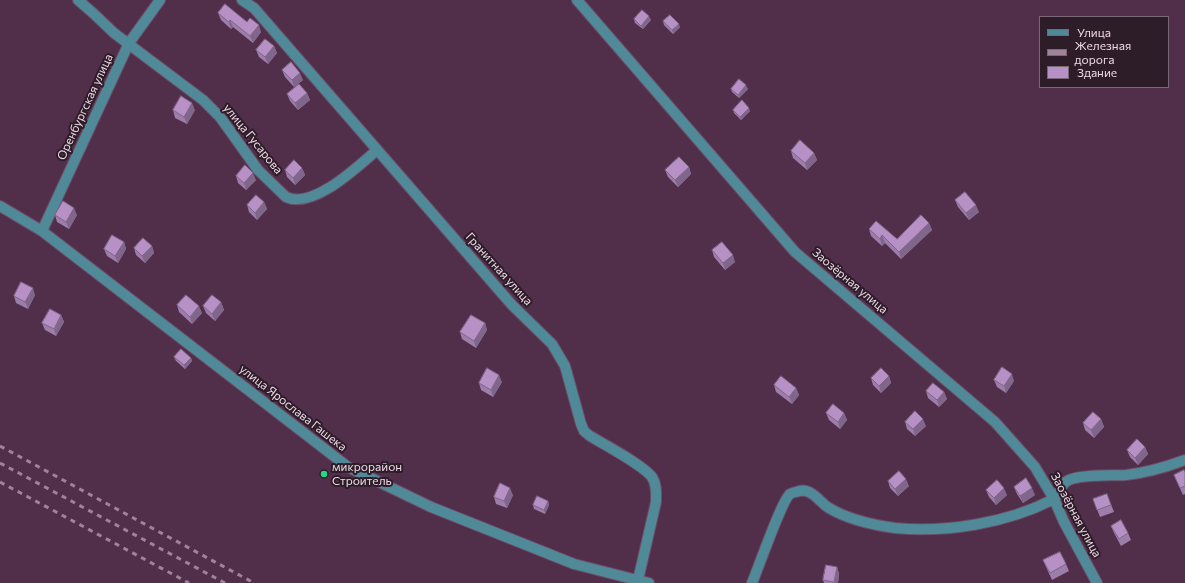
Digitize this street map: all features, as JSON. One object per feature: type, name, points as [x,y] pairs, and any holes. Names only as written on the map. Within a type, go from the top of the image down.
[{"type":"street","name":"улица Гусарова","points":[[78,0],[114,33],[203,100],[220,117],[258,170],[286,198],[291,200],[299,200],[319,194],[336,184],[378,150]]},
{"type":"street","name":"Оренбургская улица","points":[[42,231],[129,43],[160,0]]},
{"type":"street","name":"Гранитная улица","points":[[242,0],[254,8],[512,305],[552,344],[565,366],[584,431],[644,469],[652,477],[657,490],[656,502],[638,580]]},
{"type":"street","name":"Заозёрная улица","points":[[577,0],[795,252],[995,422],[1035,467],[1054,499],[1064,522],[1097,583]]},
{"type":"street","name":"улица Ярослава Гашека","points":[[0,206],[42,231],[348,467],[431,506],[567,561],[649,583]]},
{"type":"street","points":[[752,583],[781,512],[790,494],[797,491],[809,491],[829,508],[853,519],[878,526],[898,528],[933,528],[973,525],[1017,515],[1054,499],[1062,486],[1069,480],[1100,476],[1127,475],[1161,469],[1185,460]]},
{"type":"building","points":[[225,4],[247,22],[250,18],[259,25],[250,36],[230,20],[229,22],[218,13]]},
{"type":"building","points":[[642,10],[649,16],[641,26],[634,19]]},
{"type":"building","points":[[670,15],[679,24],[672,30],[663,21]]},
{"type":"building","points":[[265,39],[274,46],[265,57],[256,50]]},
{"type":"building","points":[[291,62],[300,73],[292,80],[282,70]]},
{"type":"building","points":[[739,79],[746,85],[738,95],[731,89]]},
{"type":"building","points":[[299,84],[307,93],[295,103],[287,94]]},
{"type":"building","points":[[181,96],[192,103],[184,117],[173,110]]},
{"type":"building","points":[[742,100],[749,108],[740,117],[733,110]]},
{"type":"building","points":[[800,140],[814,153],[805,163],[791,151]]},
{"type":"building","points":[[679,157],[689,167],[675,180],[665,170]]},
{"type":"building","points":[[294,160],[302,168],[293,178],[285,170]]},
{"type":"building","points":[[245,165],[253,173],[244,183],[236,176]]},
{"type":"building","points":[[965,192],[976,205],[966,213],[955,200]]},
{"type":"building","points":[[256,195],[264,202],[255,213],[247,205]]},
{"type":"building","points":[[63,201],[74,208],[66,222],[55,215]]},
{"type":"building","points":[[921,215],[929,223],[899,252],[882,235],[880,239],[869,229],[876,221],[897,239]]},
{"type":"building","points":[[112,235],[124,242],[115,256],[104,249]]},
{"type":"building","points":[[143,238],[152,246],[142,256],[134,248]]},
{"type":"building","points":[[722,242],[733,255],[723,263],[712,250]]},
{"type":"building","points":[[21,282],[33,288],[25,302],[14,296]]},
{"type":"building","points":[[186,295],[199,306],[190,317],[177,305]]},
{"type":"building","points":[[212,295],[221,302],[212,314],[203,306]]},
{"type":"building","points":[[50,309],[61,315],[54,329],[42,323]]},
{"type":"building","points":[[471,315],[485,323],[474,341],[460,332]]},
{"type":"building","points":[[181,349],[191,358],[184,365],[174,357]]},
{"type":"building","points":[[1002,367],[1012,374],[1004,386],[994,380]]},
{"type":"building","points":[[487,368],[499,375],[491,390],[479,383]]},
{"type":"building","points":[[881,368],[889,376],[879,386],[871,378]]},
{"type":"building","points":[[781,376],[796,388],[789,397],[774,385]]},
{"type":"building","points":[[933,383],[944,392],[937,400],[926,391]]},
{"type":"building","points":[[833,404],[844,413],[838,422],[826,413]]},
{"type":"building","points":[[915,411],[923,419],[913,429],[905,422]]},
{"type":"building","points":[[1093,412],[1101,419],[1091,430],[1083,423]]},
{"type":"building","points":[[1137,439],[1145,447],[1135,458],[1127,450]]},
{"type":"building","points":[[1184,470],[1185,486],[1180,488],[1174,475]]},
{"type":"building","points":[[899,471],[906,479],[895,489],[888,481]]},
{"type":"building","points":[[1026,478],[1032,488],[1020,496],[1014,487]]},
{"type":"building","points":[[997,480],[1004,488],[994,498],[986,490]]},
{"type":"building","points":[[500,483],[510,488],[504,501],[494,497]]},
{"type":"building","points":[[1107,494],[1111,505],[1097,510],[1093,499]]},
{"type":"building","points":[[537,496],[548,501],[544,510],[533,505]]},
{"type":"building","points":[[1121,520],[1128,533],[1119,539],[1111,526]]},
{"type":"building","points":[[1060,552],[1066,564],[1050,573],[1043,560]]},
{"type":"building","points":[[826,565],[837,567],[834,582],[823,580]]},
{"type":"railway","points":[[0,446],[254,583]]},
{"type":"railway","points":[[0,463],[225,583]]},
{"type":"railway","points":[[0,482],[189,583]]},
{"type":"place","name":"микрорайон Строитель","points":[[324,474]]}]
